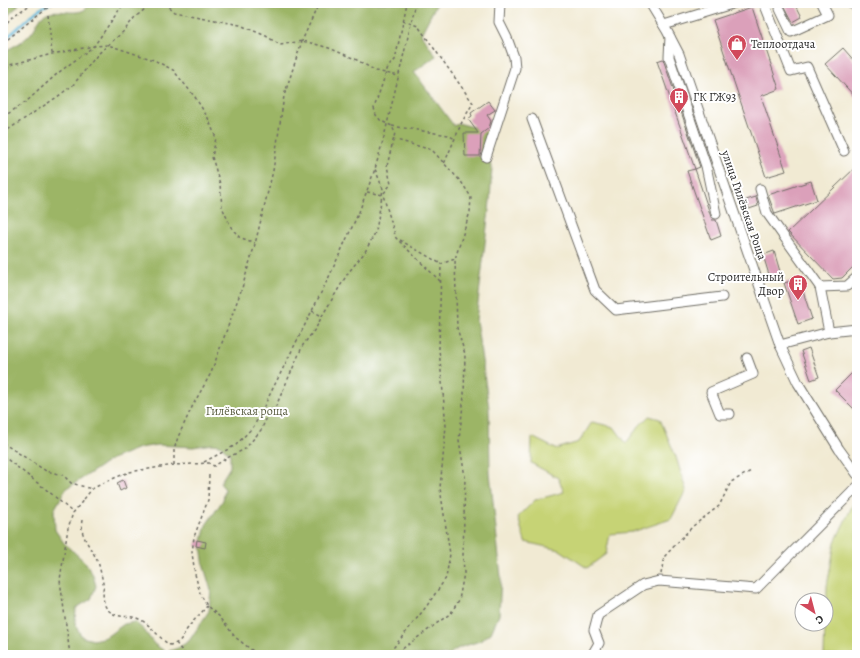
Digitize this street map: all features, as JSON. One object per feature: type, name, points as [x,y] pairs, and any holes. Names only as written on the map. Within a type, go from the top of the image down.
[{"type":"street","points":[[486,157],[515,68],[514,57],[499,22],[500,3]]},
{"type":"street","name":"улица Гилёвская Роща","points":[[650,3],[654,7],[679,54],[780,345],[798,383],[857,474]]},
{"type":"street","points":[[664,25],[735,3]]},
{"type":"street","points":[[764,3],[791,71],[807,68],[844,151]]},
{"type":"street","points":[[780,9],[791,32],[828,15],[822,3]]},
{"type":"street","points":[[852,3],[857,8]]},
{"type":"street","points":[[670,36],[669,57],[706,166],[716,214]]},
{"type":"street","points":[[532,119],[595,290],[616,310],[722,297]]},
{"type":"street","points":[[760,189],[767,213],[820,287],[829,332]]},
{"type":"street","points":[[820,287],[847,286],[857,277]]},
{"type":"street","points":[[780,345],[829,332],[857,329]]},
{"type":"street","points":[[730,414],[720,414],[711,392],[753,374],[747,358]]},
{"type":"street","points":[[592,655],[599,643],[594,630],[598,615],[644,585],[660,581],[756,589],[857,487]]},
{"type":"path","points":[[3,27],[13,16],[33,3]]},
{"type":"path","points":[[3,43],[45,9],[61,3],[80,5],[82,3]]},
{"type":"path","points":[[3,117],[28,101],[58,73],[94,46],[124,3]]},
{"type":"path","points":[[3,133],[73,85],[148,3]]},
{"type":"path","points":[[164,3],[174,12],[240,25],[266,36],[280,45],[302,41],[329,48],[355,59],[376,71],[399,76]]},
{"type":"path","points":[[174,465],[174,450],[178,436],[211,372],[242,288],[255,244],[273,171],[284,96],[302,41],[319,3]]},
{"type":"path","points":[[407,3],[395,60],[388,67],[374,108],[376,115],[381,121],[392,126],[448,135],[455,140]]},
{"type":"path","points":[[202,463],[236,445],[254,426],[350,232],[375,169],[416,3]]},
{"type":"path","points":[[48,15],[52,54]]},
{"type":"path","points":[[403,21],[418,26],[473,102],[462,122],[444,164]]},
{"type":"path","points":[[3,74],[10,65],[52,54],[94,46],[108,45],[154,60],[173,70],[195,97],[208,118],[216,138],[212,157],[220,184],[222,208],[231,227],[240,237],[255,244]]},
{"type":"path","points":[[383,195],[391,184],[387,166],[395,133],[392,126]]},
{"type":"path","points":[[393,139],[432,150],[462,183],[471,197],[470,212],[455,259],[457,328],[465,354],[464,396],[459,440],[465,477],[464,573],[459,600],[451,613],[394,655]]},
{"type":"path","points":[[70,655],[60,580],[68,528],[73,513],[92,489],[129,472],[174,465],[202,463],[209,463],[214,466],[245,449],[261,430],[270,411],[276,406],[303,345],[316,328],[348,273],[365,252],[376,231],[383,189],[375,169]]},
{"type":"path","points":[[366,192],[383,195]]},
{"type":"path","points":[[383,195],[396,238],[441,282]]},
{"type":"path","points":[[396,238],[442,264]]},
{"type":"path","points":[[442,264],[455,259]]},
{"type":"path","points":[[384,655],[394,647],[426,607],[446,578],[450,554],[440,488],[446,426],[439,349],[442,264]]},
{"type":"path","points":[[312,311],[322,316]]},
{"type":"path","points":[[3,443],[46,471],[63,475],[71,482],[92,489]]},
{"type":"path","points":[[3,456],[54,495],[73,513]]},
{"type":"path","points":[[660,581],[664,557],[693,526],[719,506],[731,482],[751,471]]},
{"type":"path","points":[[209,475],[208,500],[194,537],[192,553],[200,593],[207,606],[220,618],[235,637],[258,655]]},
{"type":"path","points":[[82,520],[82,535],[99,565],[103,583],[103,600],[106,608],[116,616],[138,619],[148,625],[163,641],[170,645],[183,638],[187,629],[207,606]]},
{"type":"path","points":[[176,643],[185,655]]},
{"type":"green space","points":[[3,3],[19,3],[17,7],[3,20]]},
{"type":"green space","name":"Гилёвская роща","points":[[90,3],[437,3],[421,34],[436,56],[414,72],[454,126],[458,123],[491,132],[484,156],[492,166],[490,201],[476,320],[489,408],[490,473],[501,577],[499,615],[491,633],[480,641],[461,647],[453,651],[450,655],[3,655],[3,52],[19,44],[26,38],[42,17],[47,13],[58,11],[77,12],[87,8]],"holes":[[[212,444],[220,445],[230,454],[230,467],[220,483],[225,489],[223,500],[206,525],[201,545],[204,567],[211,590],[209,611],[189,641],[178,648],[166,652],[154,644],[144,630],[135,622],[124,624],[106,637],[93,640],[82,637],[75,624],[76,608],[91,599],[96,586],[93,575],[86,563],[64,543],[55,530],[54,510],[66,489],[112,459],[139,448],[158,445],[193,447]]]},
{"type":"green space","points":[[649,416],[660,419],[676,457],[686,490],[671,519],[632,532],[610,534],[606,554],[587,568],[560,550],[525,542],[518,517],[535,500],[564,492],[558,478],[531,463],[532,437],[556,449],[579,442],[592,422],[614,427],[626,443]]},
{"type":"green space","points":[[855,500],[857,502],[857,655],[824,655],[825,632],[834,632],[834,592],[827,592],[835,542]]},
{"type":"building","points":[[783,3],[795,3],[802,17],[793,22]]},
{"type":"building","points":[[752,7],[779,89],[761,96],[786,171],[766,177],[713,20]]},
{"type":"building","points":[[843,48],[857,64],[857,99],[825,64]]},
{"type":"building","name":"ГК ГЖ93","points":[[663,59],[700,167],[695,169],[657,61]]},
{"type":"building","points":[[488,101],[495,110],[487,115],[491,121],[489,128],[481,134],[480,156],[465,156],[464,133],[478,133],[468,119],[472,116],[471,113]]},
{"type":"building","points":[[857,166],[857,263],[842,278],[833,279],[788,232]]},
{"type":"building","points":[[695,169],[712,220],[716,220],[721,236],[711,240],[687,171]]},
{"type":"building","points":[[811,181],[817,200],[775,214],[768,195]]},
{"type":"building","points":[[756,197],[758,206],[749,209],[746,200]]},
{"type":"building","points":[[774,251],[781,275],[770,278],[763,255]]},
{"type":"building","name":"Строительный Двор","points":[[799,279],[812,319],[798,324],[784,283]]},
{"type":"building","points":[[809,348],[819,377],[811,380],[801,351]]},
{"type":"building","points":[[857,368],[857,412],[835,390]]},
{"type":"building","points":[[123,480],[126,488],[120,491],[117,483]]},
{"type":"building","points":[[197,540],[206,542],[205,548],[196,546]]},
{"type":"waterway","points":[[3,41],[38,10],[50,3]]},
{"type":"place","name":"Теплоотдача","points":[[737,61]]},
{"type":"place","name":"ГК ГЖ93","points":[[679,114]]},
{"type":"place","name":"Строительный Двор","points":[[798,301]]}]
